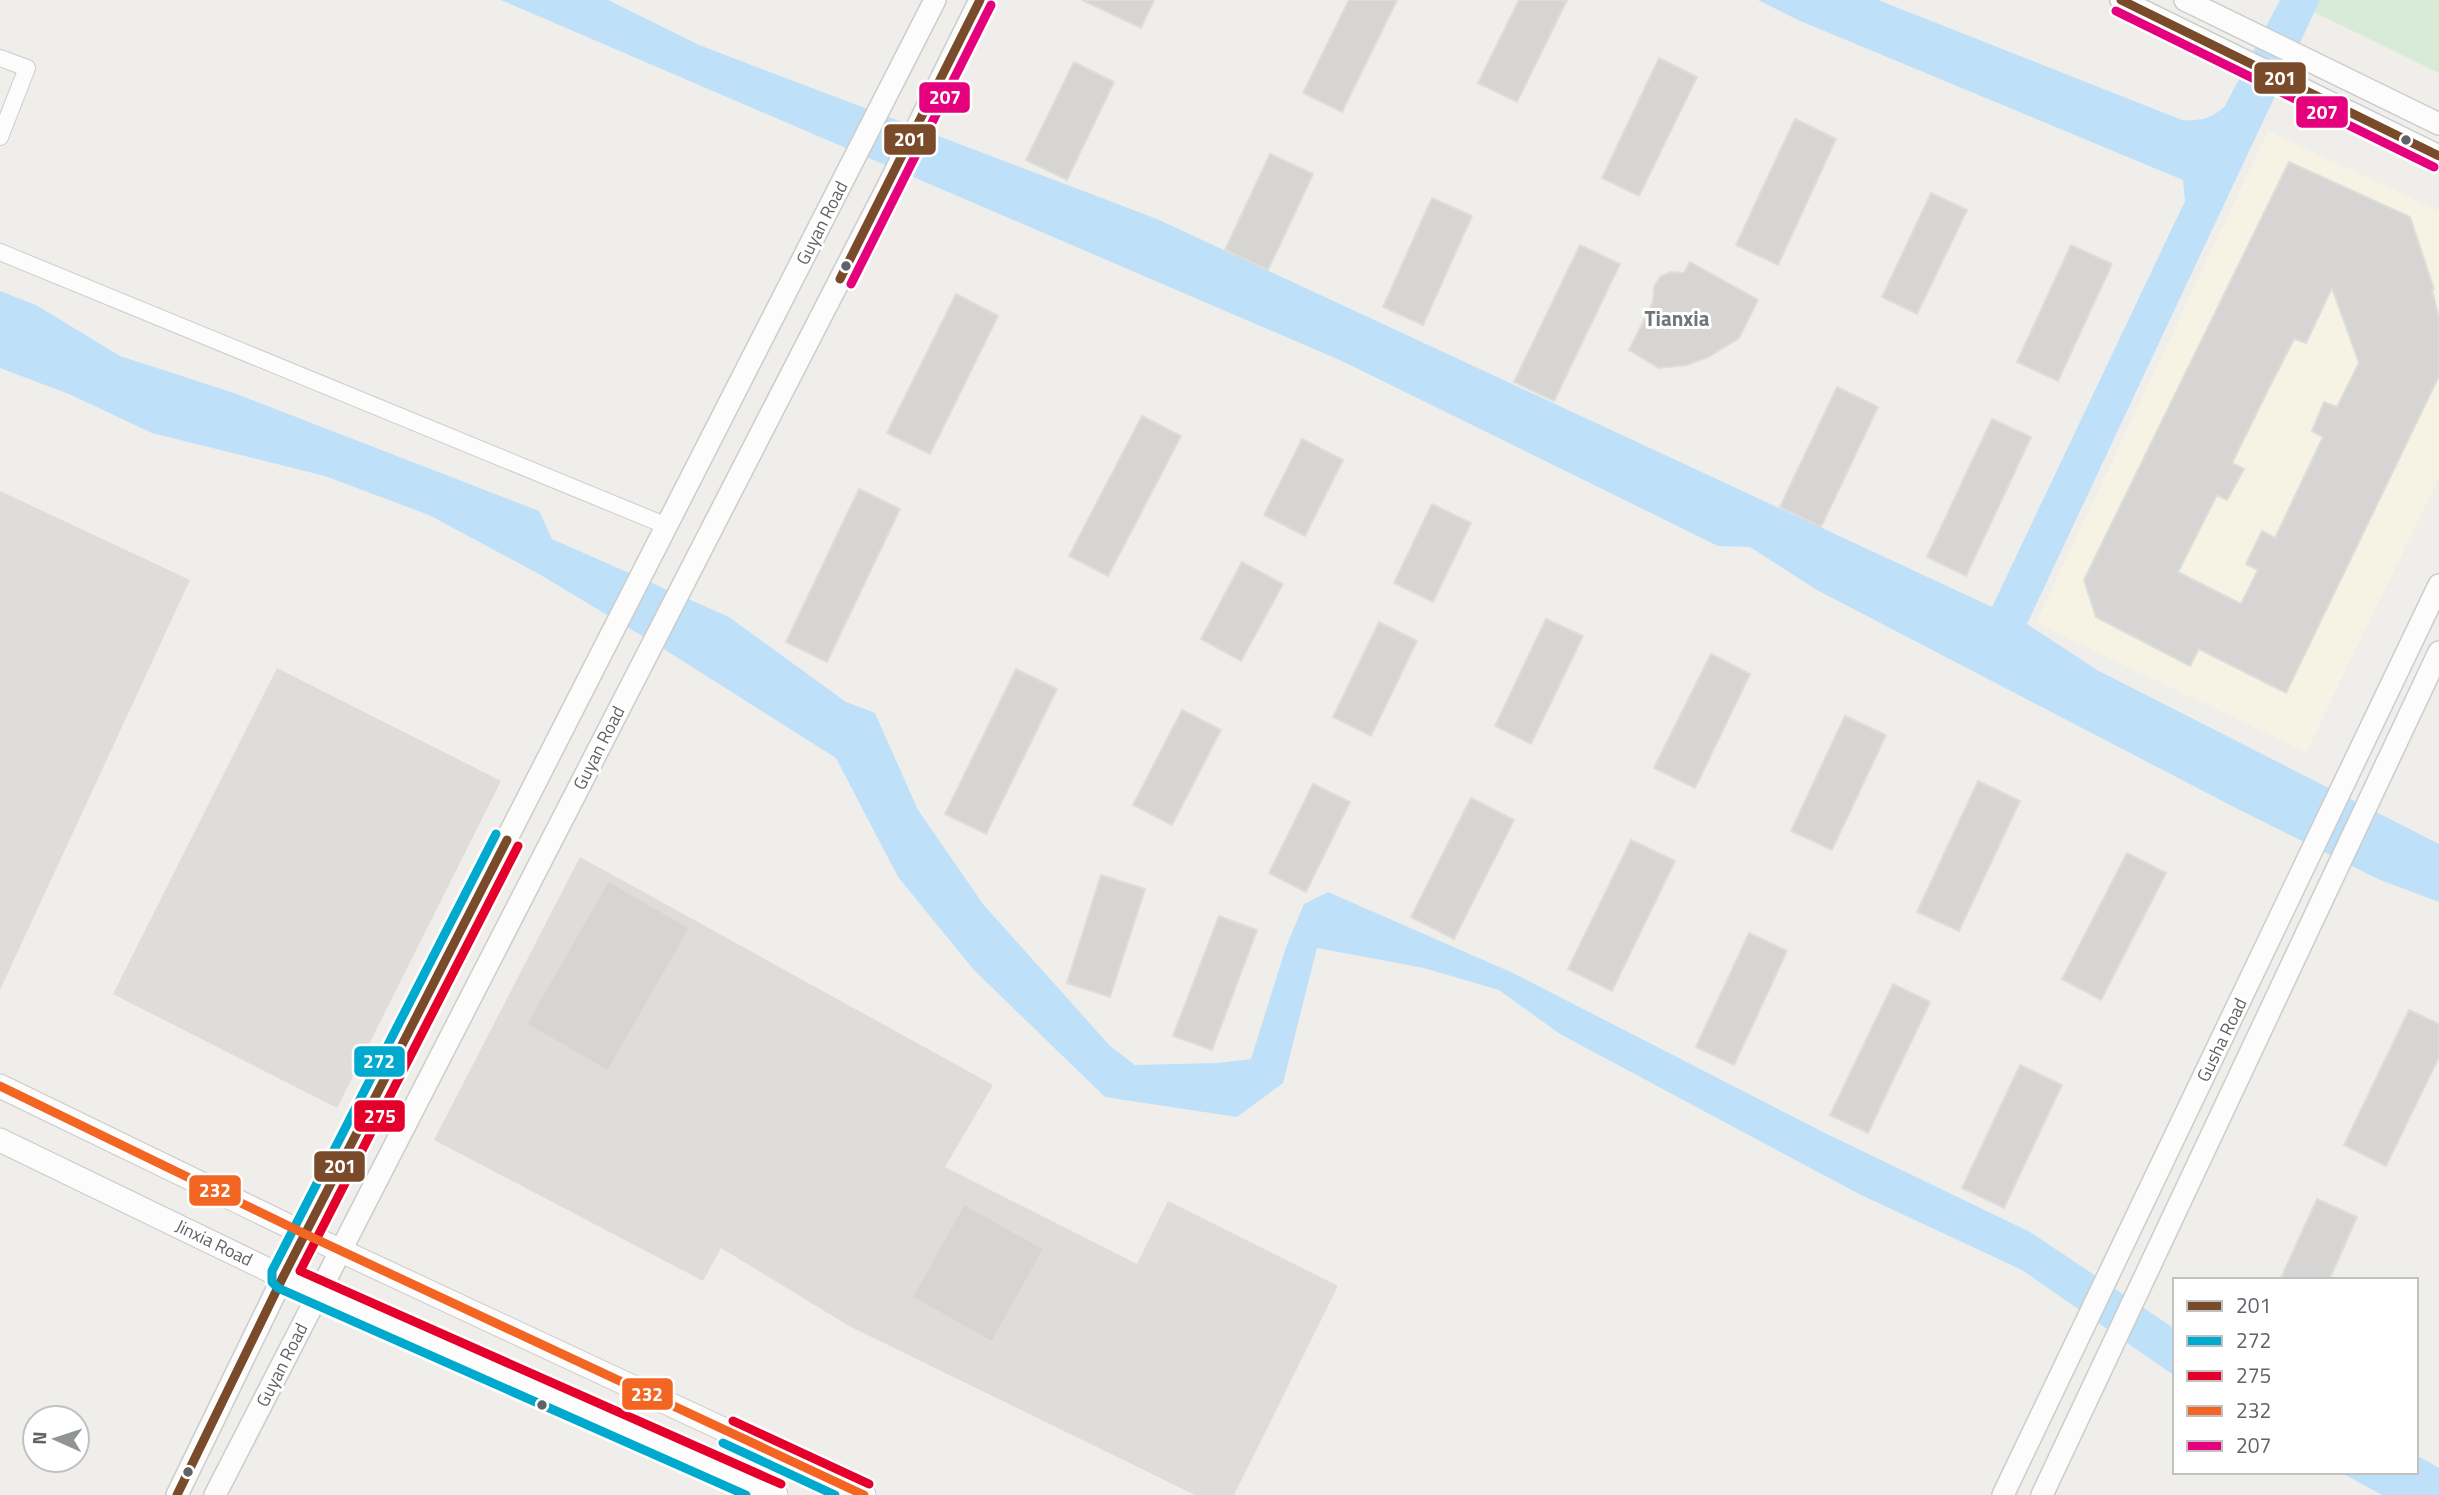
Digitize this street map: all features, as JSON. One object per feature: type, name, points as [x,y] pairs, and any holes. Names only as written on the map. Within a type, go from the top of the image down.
[{"type":"main road","points":[[0,1086],[305,1234],[864,1495]]},
{"type":"main road","name":"Jinxia Road","points":[[0,1140],[283,1277],[776,1495]]},
{"type":"street","name":"Guyan Road","points":[[177,1495],[283,1277],[653,557],[935,0]]},
{"type":"street","name":"Guyan Road","points":[[215,1495],[887,188],[980,0]]},
{"type":"street","points":[[2185,0],[2439,124]]},
{"type":"street","points":[[2122,1],[2439,156]]},
{"type":"street","points":[[0,58],[27,68],[0,137]]},
{"type":"street","points":[[0,252],[667,526]]},
{"type":"street","name":"Gusha Road","points":[[2003,1495],[2439,585]]},
{"type":"street","name":"Gusha Road","points":[[2042,1495],[2439,652]]},
{"type":"shaded area","points":[[2268,131],[2439,211],[2439,477],[2306,752],[2036,623]]},
{"type":"shaded area","points":[[0,491],[190,580],[0,990]]},
{"type":"shaded area","points":[[277,668],[501,781],[337,1108],[113,994]]},
{"type":"shaded area","points":[[580,857],[993,1085],[945,1167],[1137,1264],[1168,1201],[1338,1286],[1234,1495],[1195,1495],[849,1326],[721,1248],[703,1281],[434,1140]]},
{"type":"green space","points":[[2320,0],[2439,0],[2439,73],[2314,12]]},
{"type":"water","points":[[501,0],[608,0],[699,45],[1157,219],[1992,607],[2185,201],[2183,180],[1798,20],[1758,0],[1878,0],[2182,120],[2189,120],[2210,116],[2225,106],[2280,0],[2320,0],[2027,624],[2097,670],[2439,844],[2439,902],[2378,879],[2232,806],[1817,590],[1750,547],[1718,546],[1342,361]]},
{"type":"water","points":[[0,291],[36,305],[120,356],[234,393],[539,511],[552,539],[729,617],[846,702],[875,713],[918,810],[983,904],[1110,1046],[1135,1065],[1218,1063],[1251,1059],[1286,947],[1304,904],[1328,892],[1513,973],[1827,1134],[2030,1232],[2173,1328],[2173,1375],[2022,1270],[1859,1194],[1560,1034],[1499,990],[1424,968],[1317,948],[1283,1083],[1237,1117],[1105,1097],[973,969],[898,877],[836,758],[539,574],[429,515],[325,476],[152,433],[69,394],[0,368]]},
{"type":"water","points":[[2418,1456],[2439,1468],[2439,1495],[2382,1495],[2344,1474],[2418,1474]]},
{"type":"building","points":[[1082,0],[1154,0],[1141,28]]},
{"type":"building","points":[[1349,0],[1397,0],[1342,112],[1303,93]]},
{"type":"building","points":[[1519,0],[1567,0],[1517,102],[1478,83]]},
{"type":"building","points":[[1659,58],[1697,77],[1639,196],[1602,178]]},
{"type":"building","points":[[1074,62],[1114,82],[1067,180],[1026,160]]},
{"type":"building","points":[[1795,119],[1836,139],[1778,265],[1736,245]]},
{"type":"building","points":[[1270,154],[1313,174],[1268,270],[1225,250]]},
{"type":"building","points":[[2289,162],[2410,217],[2434,289],[2439,320],[2439,376],[2286,693],[2199,649],[2190,666],[2096,617],[2084,580]],"holes":[[[2332,288],[2359,363],[2337,407],[2324,402],[2312,431],[2323,437],[2275,538],[2262,531],[2246,564],[2258,570],[2241,604],[2178,572],[2217,495],[2227,500],[2244,469],[2232,463],[2294,339],[2306,343]]]},
{"type":"building","points":[[1931,193],[1967,210],[1917,314],[1882,297]]},
{"type":"building","points":[[1432,198],[1472,216],[1423,325],[1383,307]]},
{"type":"building","points":[[1580,245],[1620,264],[1554,401],[1514,382]]},
{"type":"building","points":[[2071,245],[2112,264],[2058,381],[2017,362]]},
{"type":"building","points":[[1690,262],[1758,300],[1739,338],[1708,357],[1687,365],[1659,368],[1629,350],[1653,302],[1654,287],[1661,276],[1671,272],[1684,273]]},
{"type":"building","points":[[956,294],[998,316],[930,454],[887,433]]},
{"type":"building","points":[[1837,387],[1878,407],[1821,527],[1780,507]]},
{"type":"building","points":[[1142,416],[1181,436],[1108,576],[1069,556]]},
{"type":"building","points":[[1992,419],[2031,437],[1966,576],[1927,557]]},
{"type":"building","points":[[1302,439],[1343,460],[1305,536],[1264,515]]},
{"type":"building","points":[[859,489],[900,509],[827,662],[786,642]]},
{"type":"building","points":[[1432,504],[1471,523],[1433,602],[1394,583]]},
{"type":"building","points":[[1242,562],[1283,584],[1241,661],[1201,639]]},
{"type":"building","points":[[1546,619],[1583,636],[1531,744],[1495,726]]},
{"type":"building","points":[[1379,622],[1417,641],[1371,736],[1333,717]]},
{"type":"building","points":[[1711,654],[1750,674],[1695,788],[1654,768]]},
{"type":"building","points":[[1016,669],[1057,689],[986,834],[945,814]]},
{"type":"building","points":[[1182,710],[1221,730],[1172,825],[1133,805]]},
{"type":"building","points":[[1845,716],[1886,735],[1832,850],[1791,831]]},
{"type":"building","points":[[1978,781],[2020,801],[1959,931],[1917,912]]},
{"type":"building","points":[[1313,784],[1350,802],[1306,892],[1269,873]]},
{"type":"building","points":[[1471,798],[1514,820],[1454,939],[1411,917]]},
{"type":"building","points":[[1631,840],[1675,861],[1612,991],[1568,969]]},
{"type":"building","points":[[2127,853],[2166,873],[2101,1000],[2062,979]]},
{"type":"building","points":[[1101,875],[1145,889],[1110,997],[1067,983]]},
{"type":"building","points":[[608,881],[690,928],[608,1071],[526,1024]]},
{"type":"building","points":[[1219,916],[1257,930],[1212,1050],[1173,1036]]},
{"type":"building","points":[[1749,933],[1787,951],[1734,1065],[1696,1047]]},
{"type":"building","points":[[1893,984],[1930,1002],[1868,1133],[1830,1115]]},
{"type":"building","points":[[2409,1010],[2439,1024],[2439,1057],[2386,1166],[2344,1145]]},
{"type":"building","points":[[2020,1065],[2062,1085],[2004,1208],[1962,1188]]},
{"type":"building","points":[[2317,1199],[2357,1217],[2330,1278],[2281,1278]]},
{"type":"building","points":[[964,1204],[1044,1249],[992,1342],[912,1297]]},
{"type":"transit line","name":"201","points":[[840,279],[980,0]]},
{"type":"transit line","name":"201","points":[[2121,0],[2439,156]]},
{"type":"transit line","name":"207","points":[[851,284],[991,5]]},
{"type":"transit line","name":"207","points":[[2116,11],[2434,167]]},
{"type":"transit line","name":"272","points":[[496,834],[272,1271],[272,1282],[278,1288],[746,1495]]},
{"type":"transit line","name":"201","points":[[177,1495],[283,1277],[507,840]]},
{"type":"transit line","name":"275","points":[[518,846],[300,1271],[781,1484]]},
{"type":"transit line","name":"232","points":[[0,1086],[305,1234],[864,1495]]},
{"type":"transit line","name":"275","points":[[733,1421],[869,1484]]},
{"type":"transit line","name":"272","points":[[723,1443],[835,1495]]},
{"type":"district","name":"Tianxia","points":[[1677,319]]}]
